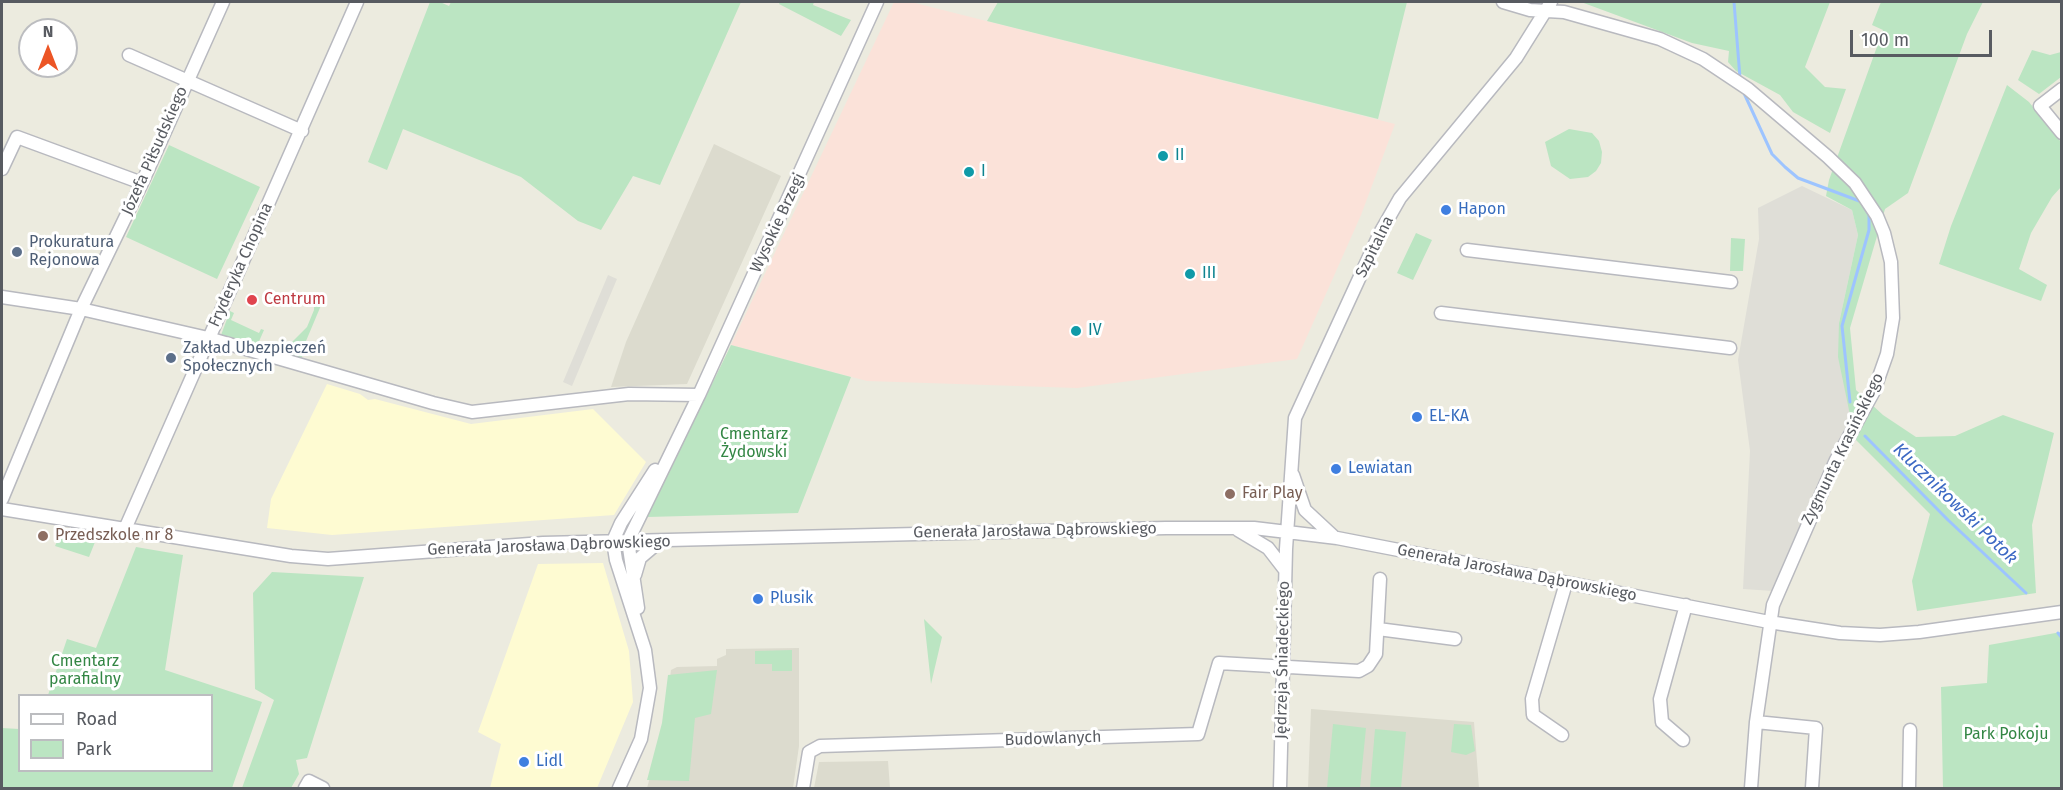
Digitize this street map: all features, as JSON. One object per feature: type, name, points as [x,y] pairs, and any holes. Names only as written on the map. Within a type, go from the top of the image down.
[{"type":"street","name":"Józefa Piłsudskiego","points":[[2,499],[81,309],[142,183],[223,2]]},
{"type":"street","name":"Fryderyka Chopina","points":[[125,530],[357,2]]},
{"type":"street","name":"Wysokie Brzegi","points":[[628,541],[699,394],[877,2]]},
{"type":"street","name":"Zygmunta Krasińskiego","points":[[1503,2],[1530,10],[1548,6],[1660,39],[1703,59],[1748,89],[1828,157],[1855,183],[1877,216],[1884,233],[1891,262],[1893,318],[1887,354],[1874,391],[1836,460],[1773,605],[1756,722],[1751,789]]},
{"type":"street","name":"Szpitalna","points":[[1286,531],[1295,418],[1380,233],[1416,174],[1516,58],[1548,6]]},
{"type":"street","points":[[129,55],[302,131]]},
{"type":"street","points":[[2061,89],[2040,106],[2061,133]]},
{"type":"street","points":[[2,169],[17,137],[142,183]]},
{"type":"street","points":[[1467,250],[1731,282]]},
{"type":"street","points":[[2,297],[81,309],[208,338],[422,400],[472,411],[629,394],[699,394]]},
{"type":"street","points":[[1441,313],[1730,348]]},
{"type":"street","name":"Wysokie Brzegi","points":[[613,541],[621,522],[675,442]]},
{"type":"street","points":[[1290,463],[1305,510],[1324,530],[1337,538]]},
{"type":"street","name":"Generała Jarosława Dąbrowskiego","points":[[2,509],[125,530],[328,559],[500,546],[613,541],[1232,528],[1286,531],[1337,538],[1830,632],[1880,635],[1946,630],[2061,612]]},
{"type":"street","points":[[1232,528],[1248,534],[1268,548],[1285,570]]},
{"type":"street","name":"Jędrzeja Śniadeckiego","points":[[1280,789],[1286,531]]},
{"type":"street","points":[[613,541],[616,560],[643,645]]},
{"type":"street","points":[[619,789],[641,739],[647,717],[650,688],[628,541]]},
{"type":"street","points":[[633,578],[640,558],[660,541]]},
{"type":"street","points":[[1283,667],[1359,671],[1368,666],[1376,654],[1380,579]]},
{"type":"street","points":[[1562,735],[1533,715],[1532,699],[1566,583]]},
{"type":"street","points":[[1683,740],[1662,722],[1660,699],[1686,605]]},
{"type":"street","points":[[1378,629],[1455,639]]},
{"type":"street","name":"Budowlanych","points":[[802,789],[809,752],[820,746],[1198,734],[1219,663],[1283,667]]},
{"type":"street","points":[[1756,722],[1816,728],[1812,789]]},
{"type":"street","points":[[1909,789],[1910,729]]},
{"type":"street","points":[[305,789],[309,781],[323,789]]},
{"type":"shaded area","points":[[894,2],[911,2],[1395,124],[1361,215],[1297,359],[1077,388],[867,381],[731,345]]},
{"type":"shaded area","points":[[714,144],[781,176],[687,384],[611,387],[626,342]]},
{"type":"shaded area","points":[[1802,186],[1852,210],[1858,235],[1839,323],[1853,427],[1818,483],[1773,591],[1743,589],[1750,451],[1738,360],[1759,239],[1758,208]]},
{"type":"shaded area","points":[[608,275],[617,279],[572,386],[563,382]]},
{"type":"shaded area","points":[[327,384],[360,394],[368,400],[375,399],[471,424],[593,409],[646,462],[614,515],[332,535],[267,528],[271,499]]},
{"type":"shaded area","points":[[603,563],[629,651],[633,702],[597,788],[490,788],[501,744],[478,732],[538,564]]},
{"type":"shaded area","points":[[799,648],[799,746],[793,788],[647,788],[664,727],[671,670],[677,667],[717,666],[717,659],[726,655],[726,649]]},
{"type":"shaded area","points":[[1311,709],[1474,722],[1479,788],[1308,788]]},
{"type":"shaded area","points":[[888,761],[890,788],[814,788],[819,762]]},
{"type":"green space","points":[[430,2],[440,2],[449,6],[451,2],[741,2],[660,185],[633,176],[601,230],[578,221],[521,177],[403,129],[387,170],[368,162]]},
{"type":"green space","points":[[780,2],[814,2],[813,5],[851,20],[841,36],[779,4]]},
{"type":"green space","points":[[998,2],[1407,2],[1378,119],[987,21]]},
{"type":"green space","points":[[1581,2],[1830,2],[1805,67],[1825,87],[1846,89],[1830,133],[1793,112],[1780,95],[1736,71],[1728,62],[1729,51],[1692,43]]},
{"type":"green space","points":[[1881,2],[1983,2],[1967,34],[1908,193],[1885,209],[1850,328],[1856,390],[1883,415],[1916,437],[1955,436],[2003,415],[2054,433],[2032,525],[2036,593],[1917,611],[1912,581],[1930,514],[1855,439],[1838,357],[1839,323],[1858,235],[1852,210],[1826,196],[1829,180],[1883,30],[1872,25]]},
{"type":"green space","points":[[2032,50],[2050,55],[2061,52],[2061,77],[2039,94],[2018,80]]},
{"type":"green space","points":[[2007,85],[2029,102],[2061,142],[2061,187],[2052,197],[2031,233],[2019,269],[2047,285],[2041,301],[1939,264],[1951,226]]},
{"type":"green space","points":[[1569,129],[1592,133],[1599,141],[1602,152],[1601,163],[1588,177],[1570,179],[1551,166],[1545,142]]},
{"type":"green space","points":[[169,145],[260,187],[217,279],[126,237]]},
{"type":"green space","points":[[1416,233],[1432,240],[1413,280],[1397,273]]},
{"type":"green space","points":[[1731,238],[1745,239],[1743,271],[1730,271]]},
{"type":"green space","points":[[314,300],[322,303],[306,341],[305,353],[300,359],[282,354],[288,341],[292,342],[307,327],[314,310]]},
{"type":"green space","points":[[230,311],[234,313],[231,320],[259,333],[261,329],[264,330],[257,346],[221,335]]},
{"type":"green space","name":"Cmentarz Żydowski","points":[[731,345],[851,377],[798,513],[647,517]]},
{"type":"green space","points":[[60,535],[95,542],[89,557],[55,546]]},
{"type":"green space","name":"Cmentarz parafialny","points":[[136,547],[183,555],[165,670],[262,702],[232,788],[2,788],[2,728],[18,729],[18,772],[213,772],[213,694],[48,694],[67,639],[96,648]]},
{"type":"green space","points":[[272,572],[364,577],[307,758],[296,760],[299,774],[291,788],[242,788],[274,700],[255,689],[253,593]]},
{"type":"green space","points":[[924,619],[942,637],[931,684]]},
{"type":"green space","name":"Park Pokoju","points":[[2061,632],[2061,788],[1943,788],[1941,687],[1987,683],[1989,645]]},
{"type":"green space","points":[[792,650],[792,671],[772,671],[772,664],[755,664],[755,651]]},
{"type":"green space","points":[[717,670],[711,714],[695,718],[689,781],[647,780],[662,723],[668,675]]},
{"type":"green space","points":[[1333,724],[1366,728],[1360,788],[1327,788]]},
{"type":"green space","points":[[1454,724],[1471,725],[1475,751],[1466,755],[1451,752]]},
{"type":"green space","points":[[1375,729],[1406,732],[1401,788],[1370,788]]},
{"type":"waterway","name":"Klucznikowski Potok","points":[[1734,2],[1740,78]]},
{"type":"waterway","name":"Klucznikowski Potok","points":[[1743,91],[1772,154],[1785,167],[1798,178],[1862,202]]},
{"type":"waterway","name":"Klucznikowski Potok","points":[[1850,402],[1842,326],[1869,230],[1869,215],[1865,208]]},
{"type":"waterway","name":"Klucznikowski Potok","points":[[1865,436],[1948,520],[2026,593]]},
{"type":"waterway","name":"Klucznikowski Potok","points":[[2058,633],[2062,638]]},
{"type":"place","name":"II","points":[[1163,156]]},
{"type":"place","name":"I","points":[[969,172]]},
{"type":"place","name":"Hapon","points":[[1446,210]]},
{"type":"place","name":"Prokuratura Rejonowa","points":[[17,252]]},
{"type":"place","name":"III","points":[[1190,274]]},
{"type":"place","name":"Centrum","points":[[252,300]]},
{"type":"place","name":"IV","points":[[1076,331]]},
{"type":"place","name":"Zakład Ubezpieczeń Społecznych","points":[[171,358]]},
{"type":"place","name":"EL-KA","points":[[1417,417]]},
{"type":"place","name":"Lewiatan","points":[[1336,469]]},
{"type":"place","name":"Fair Play","points":[[1230,494]]},
{"type":"place","name":"Przedszkole nr 8","points":[[43,536]]},
{"type":"place","name":"Plusik","points":[[758,599]]},
{"type":"place","name":"Lidl","points":[[524,762]]}]
